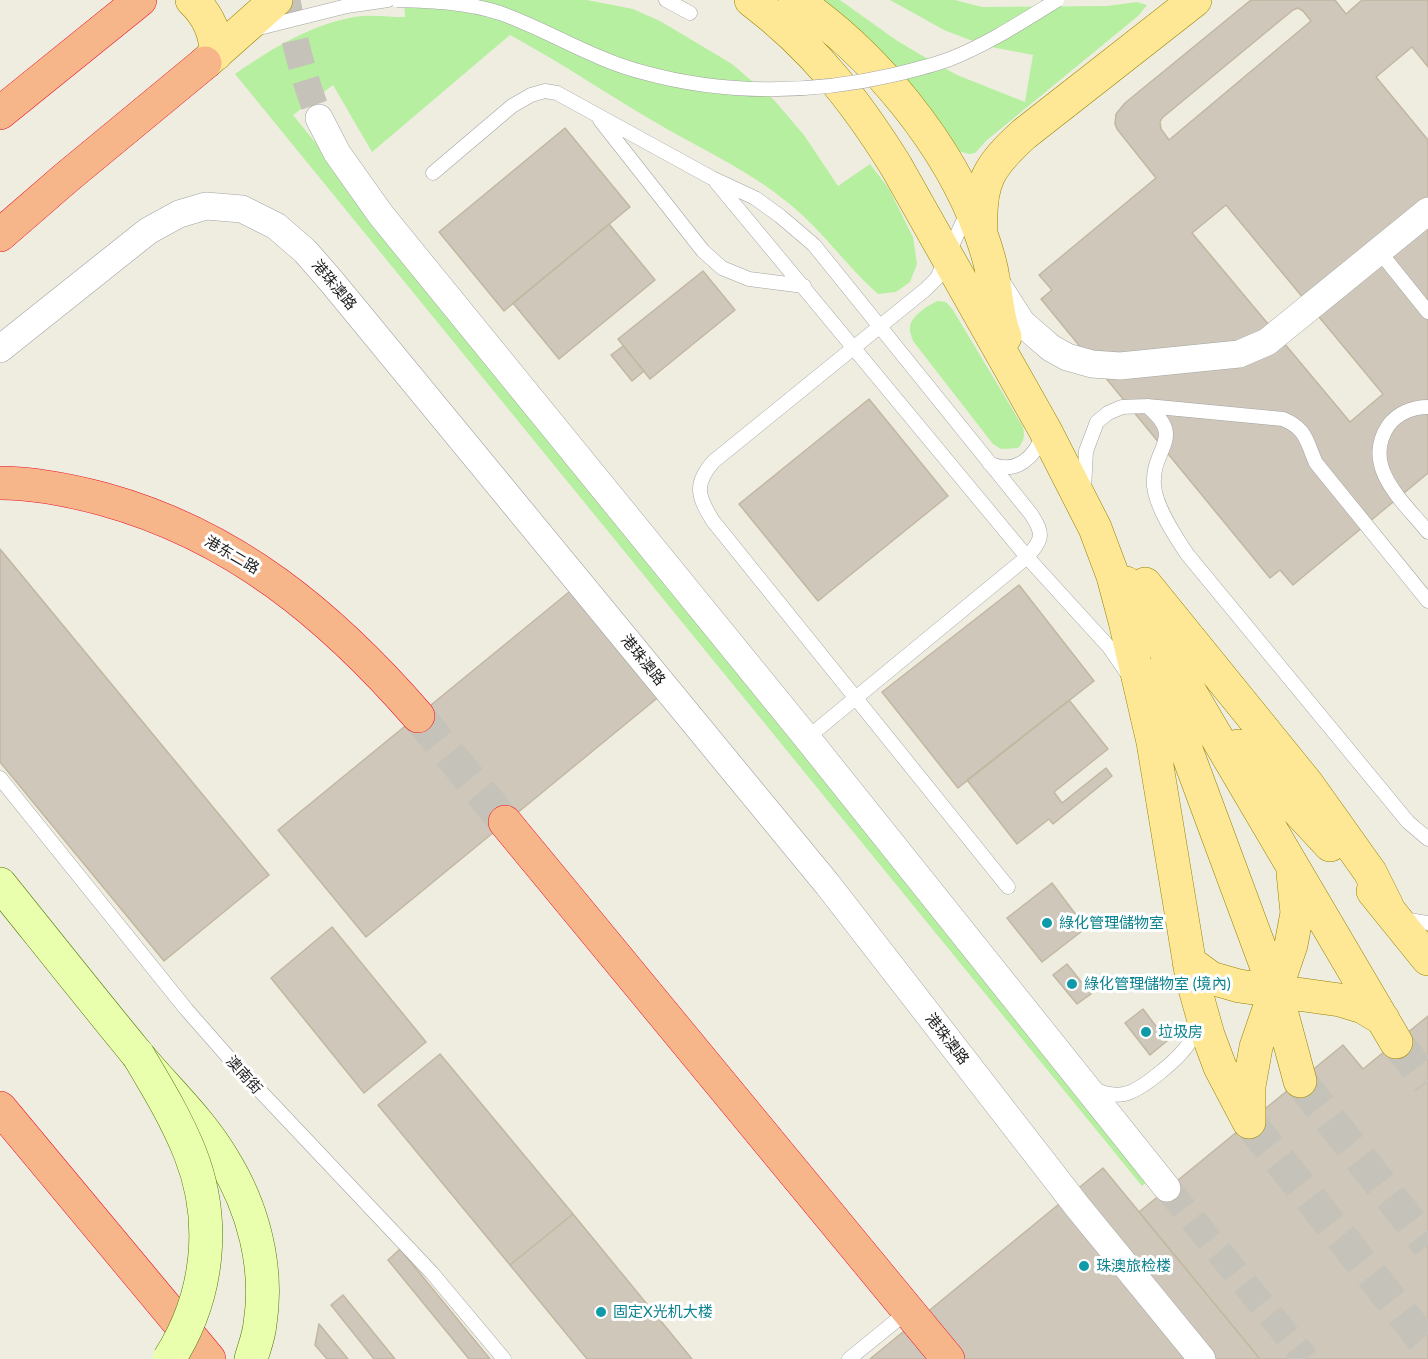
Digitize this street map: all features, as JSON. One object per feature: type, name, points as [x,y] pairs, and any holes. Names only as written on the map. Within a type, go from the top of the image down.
[{"type":"highway","points":[[0,113],[140,0]]},
{"type":"highway","points":[[0,235],[218,52]]},
{"type":"highway","name":"港东二路","points":[[0,483],[30,484],[71,490],[130,506],[186,529],[245,561],[295,595],[339,633],[380,672],[418,716]]},
{"type":"highway","points":[[505,822],[948,1359]]},
{"type":"highway","points":[[0,1108],[209,1359]]},
{"type":"main road","points":[[192,0],[203,11],[213,29],[218,52]]},
{"type":"main road","points":[[218,52],[276,0]]},
{"type":"main road","points":[[751,0],[808,48],[871,125],[1039,419],[1090,518],[1137,601],[1389,1030],[1363,1006],[1340,1000],[1239,986],[1211,978],[1189,962]]},
{"type":"main road","points":[[795,0],[836,31],[881,74],[921,122],[940,150],[975,221],[993,278],[1000,326],[1039,419]]},
{"type":"main road","points":[[975,221],[982,189],[989,173],[1002,155],[1024,134],[1195,0]]},
{"type":"main road","points":[[1090,518],[1113,576],[1153,742],[1189,962],[1197,997],[1220,1067],[1249,1122],[1249,1086],[1256,1047],[1291,945],[1297,913],[1292,864]]},
{"type":"main road","points":[[1090,518],[1308,785],[1404,916],[1428,959]]},
{"type":"main road","points":[[1137,601],[1174,706],[1187,752],[1276,992],[1300,1082]]},
{"type":"main road","points":[[1196,701],[1404,916]]},
{"type":"main road","points":[[0,884],[223,1158],[245,1201],[256,1240],[263,1283],[260,1324],[251,1359]]},
{"type":"main road","points":[[138,1055],[172,1113],[190,1154],[201,1190],[206,1227],[205,1262],[199,1294],[189,1325],[169,1359]]},
{"type":"street","points":[[319,118],[337,153],[381,215],[807,738],[1167,1188]]},
{"type":"street","name":"港珠澳路","points":[[0,349],[148,231],[178,214],[206,206],[242,208],[276,226],[305,252],[332,282],[828,885],[1048,1169],[1202,1359]]},
{"type":"street","points":[[993,278],[1022,322],[1051,348],[1068,357],[1092,364],[1120,366],[1239,354],[1267,342],[1428,211]]},
{"type":"lane","points":[[218,52],[267,25],[347,6],[388,0]]},
{"type":"lane","points":[[397,0],[475,6],[501,14],[597,56],[642,72],[716,86],[757,89],[819,88],[859,83],[922,68],[950,59],[972,48],[1019,24],[1058,0]]},
{"type":"lane","points":[[666,0],[690,13]]},
{"type":"lane","points":[[433,173],[512,106],[531,95],[545,92],[557,93],[712,178],[755,198],[814,245],[1038,525],[1041,535],[1040,543],[1027,557],[807,738]]},
{"type":"lane","points":[[595,114],[703,251],[722,268],[749,279],[804,286]]},
{"type":"lane","points":[[712,178],[1027,557],[1109,647],[1127,673],[1143,708],[1153,742]]},
{"type":"lane","points":[[975,221],[947,257],[937,278],[714,461],[705,471],[699,486],[702,503],[713,521],[1008,887]]},
{"type":"lane","points":[[1379,251],[1428,312]]},
{"type":"lane","points":[[1090,518],[1084,470],[1086,451],[1097,422],[1108,413],[1122,407],[1147,406],[1283,419],[1302,430],[1316,463],[1428,601]]},
{"type":"lane","points":[[1147,406],[1166,427],[1167,436],[1157,458],[1154,472],[1154,488],[1174,534],[1187,554],[1401,814],[1428,839]]},
{"type":"lane","points":[[1428,407],[1417,407],[1402,413],[1389,423],[1381,438],[1378,453],[1381,470],[1389,483],[1428,532]]},
{"type":"lane","points":[[989,463],[1008,468],[1024,462],[1037,448],[1039,419]]},
{"type":"lane","name":"澳南街","points":[[0,778],[186,1009],[229,1058],[411,1250],[504,1359]]},
{"type":"lane","points":[[1085,1085],[1110,1094],[1123,1094],[1136,1090],[1178,1056],[1188,1044],[1196,1019],[1197,997]]},
{"type":"lane","points":[[849,1359],[909,1311]]},
{"type":"green space","points":[[404,0],[587,0],[633,9],[660,21],[732,64],[774,100],[804,135],[838,186],[870,164],[889,189],[913,237],[917,264],[910,282],[896,292],[878,294],[804,216],[777,194],[731,164],[647,118],[510,35],[372,152],[333,85],[293,115],[1155,1175],[1142,1186],[235,74],[277,47],[322,26],[360,16],[405,17]]},
{"type":"green space","points":[[819,0],[840,0],[896,40],[957,75],[1025,102],[1033,55],[986,46],[944,30],[890,0],[955,0],[982,7],[1107,6],[1137,2],[1147,5],[1138,16],[987,140],[975,153],[969,154],[958,151],[937,119]]},
{"type":"green space","points":[[938,301],[946,302],[953,310],[1023,427],[1024,438],[1018,448],[1001,449],[993,444],[913,341],[910,329],[913,319],[925,308]]},
{"type":"building","points":[[1251,0],[1335,0],[1346,14],[1362,0],[1428,0],[1428,67],[1412,47],[1376,77],[1428,140],[1428,473],[1293,585],[1280,570],[1270,578],[1041,299],[1052,290],[1039,275],[1156,178],[1117,129],[1116,114],[1125,103]],"holes":[[[1298,8],[1311,21],[1169,140],[1161,129],[1162,118]],[[1226,205],[1383,394],[1350,422],[1192,233]]]},
{"type":"building","points":[[565,128],[630,207],[504,311],[439,232]]},
{"type":"building","points":[[609,224],[655,280],[559,359],[513,303]]},
{"type":"building","points":[[703,271],[735,310],[650,379],[618,339]]},
{"type":"building","points":[[623,346],[644,371],[632,381],[611,355]]},
{"type":"building","points":[[869,399],[948,496],[818,601],[739,504]]},
{"type":"building","points":[[0,549],[269,875],[164,961],[0,762]]},
{"type":"building","points":[[1019,585],[1094,681],[958,788],[882,692]]},
{"type":"building","points":[[574,588],[661,695],[366,937],[278,830]]},
{"type":"building","points":[[1069,700],[1108,749],[1054,792],[1062,803],[1106,768],[1112,776],[1053,824],[1049,819],[1017,844],[967,780]]},
{"type":"building","name":"綠化管理儲物室","points":[[1052,883],[1086,928],[1042,962],[1007,918]]},
{"type":"building","points":[[332,927],[426,1042],[364,1093],[271,978]]},
{"type":"building","name":"綠化管理儲物室 (境內)","points":[[1067,964],[1091,994],[1077,1004],[1053,975]]},
{"type":"building","name":"垃圾房","points":[[1143,1009],[1167,1041],[1150,1055],[1125,1023]]},
{"type":"building","points":[[1428,1016],[1428,1359],[1260,1359],[1139,1212],[1343,1045],[1363,1069]]},
{"type":"building","points":[[440,1054],[573,1214],[510,1265],[378,1105]]},
{"type":"building","name":"珠澳旅检楼","points":[[1103,1168],[1260,1359],[870,1359]]},
{"type":"building","name":"固定X光机大楼","points":[[573,1214],[692,1359],[587,1359],[510,1265]]},
{"type":"building","points":[[400,1249],[490,1359],[469,1359],[388,1260]]},
{"type":"building","points":[[343,1295],[395,1359],[374,1359],[331,1305]]},
{"type":"building","points":[[319,1324],[348,1359],[327,1359],[315,1345]]},
{"type":"tunnel","points":[[287,0],[300,60],[319,118]]},
{"type":"tunnel","points":[[418,716],[505,822]]},
{"type":"tunnel","points":[[1396,1042],[1428,1082]]},
{"type":"tunnel","points":[[1300,1081],[1428,1245]]},
{"type":"tunnel","points":[[1249,1122],[1428,1346]]},
{"type":"tunnel","points":[[1167,1188],[1306,1359]]},
{"type":"place","name":"綠化管理儲物室","points":[[1047,923]]},
{"type":"place","name":"綠化管理儲物室 (境內)","points":[[1072,984]]},
{"type":"place","name":"垃圾房","points":[[1146,1032]]},
{"type":"place","name":"珠澳旅检楼","points":[[1084,1266]]},
{"type":"place","name":"固定X光机大楼","points":[[601,1312]]}]
